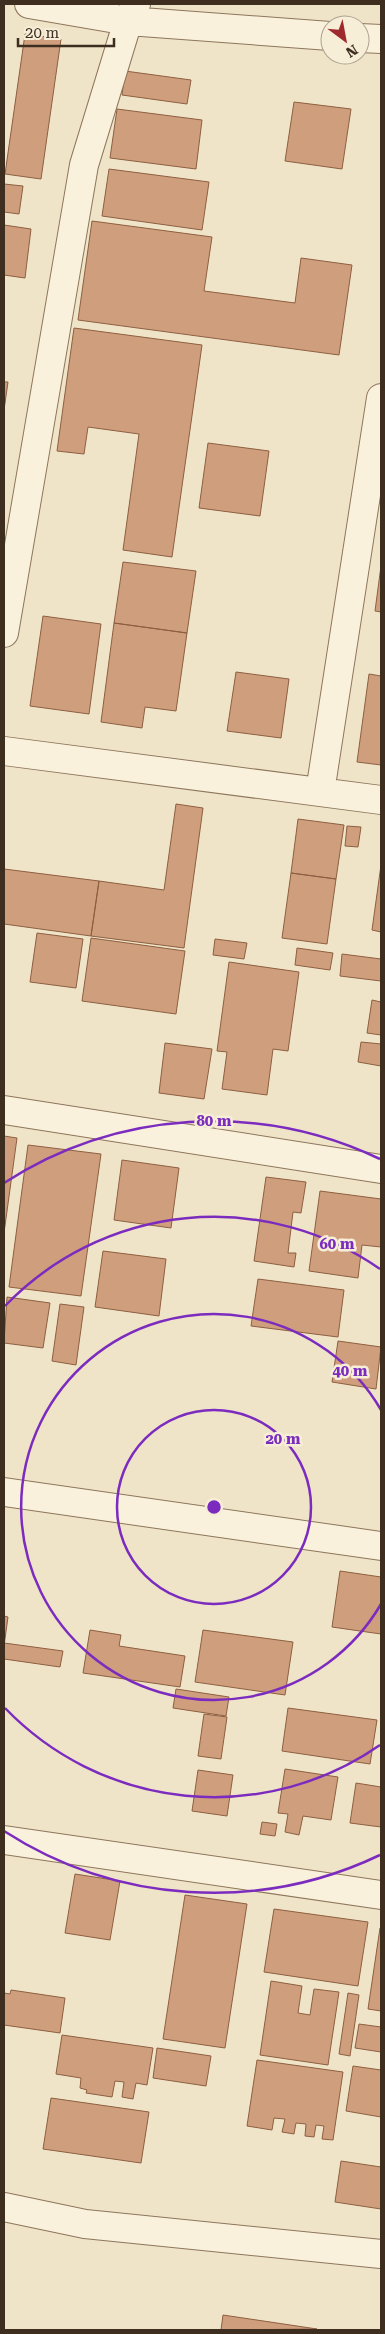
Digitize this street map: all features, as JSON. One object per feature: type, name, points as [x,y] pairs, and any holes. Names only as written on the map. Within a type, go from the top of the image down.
[{"type":"street","points":[[29,4],[132,13],[320,35]]},
{"type":"street","points":[[4,633],[84,165],[132,13]]},
{"type":"street","points":[[320,792],[381,398]]},
{"type":"street","points":[[4,751],[381,800]]},
{"type":"street","points":[[4,1110],[381,1169]]},
{"type":"street","points":[[4,1492],[381,1546]]},
{"type":"street","points":[[4,1840],[381,1895]]},
{"type":"street","points":[[4,2207],[85,2224],[381,2254]]},
{"type":"building","points":[[25,34],[61,39],[41,179],[5,174]]},
{"type":"building","points":[[125,71],[191,80],[187,104],[122,95]]},
{"type":"building","points":[[294,102],[351,109],[342,169],[285,161]]},
{"type":"building","points":[[117,109],[202,120],[196,169],[110,158]]},
{"type":"building","points":[[109,169],[209,182],[202,230],[102,216]]},
{"type":"building","points":[[4,184],[23,186],[19,214],[4,212]]},
{"type":"building","points":[[92,221],[212,237],[204,291],[295,303],[301,258],[352,265],[339,355],[78,320]]},
{"type":"building","points":[[4,225],[31,229],[25,278],[4,275]]},
{"type":"building","points":[[74,328],[202,345],[172,557],[123,550],[139,434],[88,427],[84,454],[57,451]]},
{"type":"building","points":[[4,382],[8,382],[4,410]]},
{"type":"building","points":[[208,443],[269,451],[260,516],[199,508]]},
{"type":"building","points":[[123,562],[196,571],[187,633],[114,623]]},
{"type":"building","points":[[381,566],[381,612],[375,611]]},
{"type":"building","points":[[43,616],[101,624],[89,714],[30,706]]},
{"type":"building","points":[[114,623],[187,633],[176,711],[145,707],[142,728],[101,722]]},
{"type":"building","points":[[236,672],[289,679],[281,738],[227,731]]},
{"type":"building","points":[[369,674],[381,676],[381,765],[357,762]]},
{"type":"building","points":[[176,804],[203,808],[184,948],[91,936],[99,881],[164,890]]},
{"type":"building","points":[[298,819],[344,825],[336,879],[291,873]]},
{"type":"building","points":[[347,826],[361,827],[358,847],[345,846]]},
{"type":"building","points":[[381,865],[381,932],[372,930]]},
{"type":"building","points":[[4,869],[99,881],[91,936],[4,924]]},
{"type":"building","points":[[291,873],[336,879],[327,944],[282,938]]},
{"type":"building","points":[[37,933],[83,939],[76,988],[30,982]]},
{"type":"building","points":[[91,938],[185,951],[176,1014],[82,1001]]},
{"type":"building","points":[[215,939],[247,943],[244,959],[213,955]]},
{"type":"building","points":[[297,948],[333,953],[330,970],[295,965]]},
{"type":"building","points":[[342,954],[381,959],[381,981],[340,976]]},
{"type":"building","points":[[229,962],[299,972],[288,1051],[273,1049],[267,1095],[222,1089],[227,1052],[217,1051]]},
{"type":"building","points":[[372,1000],[381,1002],[381,1035],[367,1033]]},
{"type":"building","points":[[361,1042],[381,1044],[381,1066],[358,1062]]},
{"type":"building","points":[[165,1043],[212,1049],[204,1099],[159,1093]]},
{"type":"building","points":[[4,1136],[17,1138],[4,1233]]},
{"type":"building","points":[[28,1145],[101,1154],[81,1296],[9,1287]]},
{"type":"building","points":[[122,1160],[179,1168],[171,1228],[114,1220]]},
{"type":"building","points":[[266,1177],[306,1182],[301,1213],[293,1212],[288,1253],[296,1253],[294,1267],[254,1261]]},
{"type":"building","points":[[320,1191],[381,1199],[381,1247],[362,1245],[358,1278],[309,1271]]},
{"type":"building","points":[[103,1251],[166,1259],[159,1316],[95,1307]]},
{"type":"building","points":[[258,1279],[344,1290],[338,1337],[251,1326]]},
{"type":"building","points":[[7,1297],[50,1303],[43,1348],[4,1343]]},
{"type":"building","points":[[60,1304],[84,1307],[76,1365],[52,1361]]},
{"type":"building","points":[[338,1341],[381,1347],[376,1389],[332,1382]]},
{"type":"building","points":[[340,1571],[381,1577],[381,1634],[332,1627]]},
{"type":"building","points":[[4,1616],[8,1617],[4,1646]]},
{"type":"building","points":[[90,1630],[121,1635],[119,1646],[185,1656],[180,1687],[83,1673]]},
{"type":"building","points":[[203,1630],[293,1642],[285,1695],[195,1682]]},
{"type":"building","points":[[4,1643],[63,1651],[60,1667],[4,1659]]},
{"type":"building","points":[[176,1689],[229,1697],[226,1716],[173,1708]]},
{"type":"building","points":[[288,1708],[377,1720],[370,1764],[282,1751]]},
{"type":"building","points":[[204,1714],[227,1717],[221,1759],[198,1756]]},
{"type":"building","points":[[285,1769],[338,1777],[331,1820],[303,1816],[299,1835],[285,1832],[288,1814],[278,1813]]},
{"type":"building","points":[[198,1770],[233,1775],[227,1816],[192,1811]]},
{"type":"building","points":[[356,1783],[381,1787],[381,1827],[350,1823]]},
{"type":"building","points":[[262,1822],[277,1824],[275,1836],[260,1834]]},
{"type":"building","points":[[75,1874],[120,1881],[110,1940],[65,1933]]},
{"type":"building","points":[[185,1895],[247,1904],[225,2048],[163,2039]]},
{"type":"building","points":[[274,1909],[368,1922],[358,1986],[264,1972]]},
{"type":"building","points":[[381,1928],[381,2011],[368,2009]]},
{"type":"building","points":[[271,1981],[302,1986],[298,2013],[310,2015],[314,1989],[339,1992],[328,2065],[260,2055]]},
{"type":"building","points":[[11,1990],[65,1998],[60,2033],[4,2025],[4,1993],[10,1994]]},
{"type":"building","points":[[348,1993],[359,1995],[350,2056],[339,2054]]},
{"type":"building","points":[[359,2024],[381,2027],[381,2052],[355,2048]]},
{"type":"building","points":[[62,2035],[153,2048],[147,2085],[136,2083],[133,2099],[122,2097],[124,2082],[115,2081],[112,2097],[86,2093],[87,2090],[80,2088],[81,2078],[56,2074]]},
{"type":"building","points":[[157,2048],[211,2056],[206,2086],[153,2078]]},
{"type":"building","points":[[257,2060],[343,2072],[333,2140],[322,2139],[324,2126],[316,2125],[314,2137],[305,2136],[306,2124],[296,2123],[294,2134],[282,2132],[285,2119],[274,2118],[272,2130],[247,2126]]},
{"type":"building","points":[[353,2066],[381,2070],[381,2117],[346,2111]]},
{"type":"building","points":[[51,2098],[149,2112],[141,2163],[43,2149]]},
{"type":"building","points":[[341,2161],[381,2167],[381,2209],[335,2202]]},
{"type":"building","points":[[223,2315],[317,2329],[221,2330]]}]
